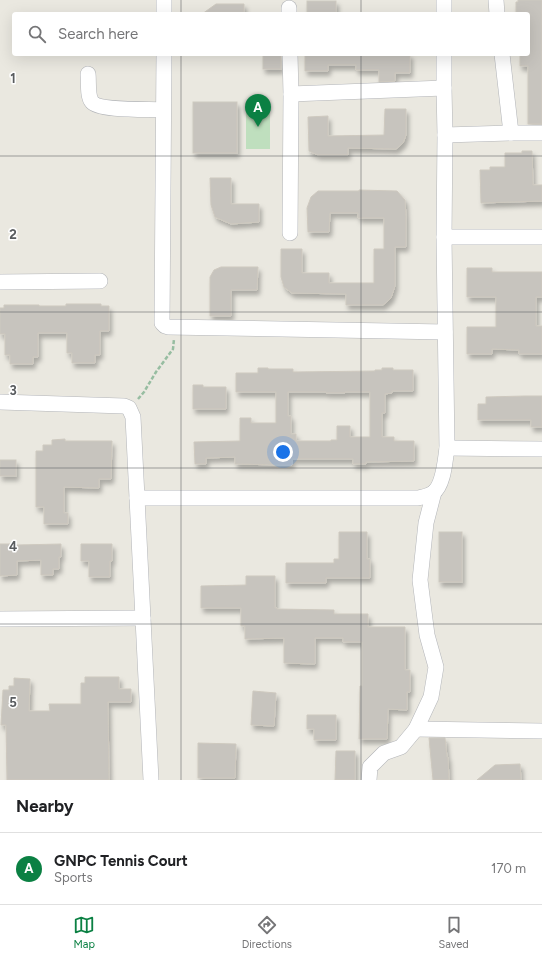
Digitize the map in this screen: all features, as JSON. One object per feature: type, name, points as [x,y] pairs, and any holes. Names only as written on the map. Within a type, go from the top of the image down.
[{"type":"street","points":[[164,0],[164,12]]},
{"type":"street","points":[[444,0],[444,12]]},
{"type":"street","points":[[496,0],[497,12]]},
{"type":"street","points":[[164,56],[162,322],[168,327],[445,332]]},
{"type":"street","points":[[290,56],[290,233]]},
{"type":"street","points":[[369,780],[370,767],[384,753],[400,747],[416,729],[431,697],[436,667],[427,635],[420,580],[426,523],[434,492],[442,478],[447,448],[444,237],[444,56]]},
{"type":"street","points":[[502,56],[511,133]]},
{"type":"street","points":[[88,74],[90,98],[92,103],[98,106],[163,110]]},
{"type":"street","points":[[290,94],[444,88]]},
{"type":"street","points":[[445,135],[542,133]]},
{"type":"street","points":[[444,237],[542,237]]},
{"type":"street","points":[[0,282],[100,281]]},
{"type":"street","points":[[0,402],[124,406],[129,408],[133,417],[151,780]]},
{"type":"street","points":[[447,448],[542,449]]},
{"type":"street","points":[[137,498],[418,498],[434,492]]},
{"type":"street","points":[[0,619],[143,618]]},
{"type":"street","points":[[416,729],[542,731]]},
{"type":"path","points":[[129,408],[144,392],[173,348],[174,340],[168,327]]},
{"type":"green space","points":[[246,106],[270,106],[270,149],[246,149]]},
{"type":"building","points":[[518,0],[542,0],[542,124],[528,124],[528,66],[520,66],[520,56],[530,56],[530,12],[516,12],[516,2],[518,2]]},
{"type":"building","points":[[307,1],[336,1],[336,12],[307,12]]},
{"type":"building","points":[[216,4],[244,4],[244,12],[205,12]]},
{"type":"building","points":[[263,56],[281,56],[281,69],[263,69]]},
{"type":"building","points":[[305,56],[410,56],[410,73],[395,73],[395,81],[379,82],[379,70],[356,70],[356,65],[328,65],[328,71],[305,71]]},
{"type":"building","points":[[193,102],[237,102],[237,153],[193,153]]},
{"type":"building","points":[[385,109],[406,109],[406,135],[403,143],[396,149],[348,148],[348,155],[318,155],[309,151],[308,117],[328,116],[328,136],[384,135]]},
{"type":"building","points":[[522,151],[532,151],[533,185],[542,185],[542,201],[481,203],[480,170],[490,170],[490,167],[505,167],[505,153],[522,153]]},
{"type":"building","points":[[210,178],[231,178],[231,204],[259,204],[259,222],[231,224],[215,217],[211,205]]},
{"type":"building","points":[[318,191],[397,191],[405,200],[406,247],[395,247],[395,286],[391,298],[383,305],[346,305],[346,294],[292,293],[284,287],[281,277],[281,249],[302,249],[302,273],[329,273],[329,283],[374,283],[374,249],[384,249],[384,218],[358,218],[358,213],[330,213],[329,232],[308,232],[307,208],[311,197]]},
{"type":"building","points":[[221,267],[258,267],[257,290],[231,290],[231,316],[210,316],[210,277],[214,270]]},
{"type":"building","points":[[467,268],[492,268],[492,272],[542,272],[542,297],[536,297],[536,326],[542,326],[542,354],[519,354],[519,350],[492,349],[492,354],[467,354],[467,327],[496,327],[496,297],[467,297]]},
{"type":"building","points":[[66,304],[101,304],[101,306],[109,306],[109,331],[100,331],[100,355],[95,355],[95,363],[72,363],[72,353],[67,353],[67,333],[38,333],[38,357],[33,357],[33,364],[10,364],[10,355],[5,355],[5,334],[0,334],[0,308],[4,308],[4,305],[66,306]]},
{"type":"building","points":[[258,368],[293,369],[293,372],[375,371],[382,370],[382,368],[393,368],[393,370],[413,370],[413,391],[392,391],[392,393],[385,394],[385,413],[382,413],[382,437],[394,437],[394,441],[414,441],[414,461],[366,462],[366,464],[353,464],[353,459],[292,459],[292,465],[235,464],[235,457],[206,458],[206,464],[195,464],[194,442],[240,441],[240,418],[251,418],[251,423],[276,423],[276,392],[236,392],[236,373],[258,373]],"holes":[[[288,392],[370,392],[370,437],[350,437],[350,426],[337,426],[337,440],[296,441],[296,434],[291,434],[291,416],[288,416]]]},
{"type":"building","points":[[193,385],[203,385],[203,387],[226,387],[226,409],[193,409]]},
{"type":"building","points":[[542,396],[542,427],[531,427],[531,420],[478,420],[478,404],[486,404],[486,397]]},
{"type":"building","points":[[65,439],[65,441],[112,441],[111,479],[99,479],[99,488],[64,487],[64,513],[68,513],[68,524],[44,524],[44,507],[36,507],[36,451],[43,451],[43,445],[52,445],[52,440]]},
{"type":"building","points":[[0,460],[16,460],[16,476],[0,476]]},
{"type":"building","points":[[339,532],[367,532],[367,559],[370,559],[370,578],[326,578],[326,583],[286,583],[286,563],[334,563],[334,559],[339,559]]},
{"type":"building","points":[[439,532],[462,532],[462,582],[439,582]]},
{"type":"building","points":[[0,544],[61,544],[59,569],[53,569],[53,575],[41,575],[41,560],[17,561],[17,575],[0,576]]},
{"type":"building","points":[[81,544],[112,544],[110,577],[89,577],[89,561],[81,561]]},
{"type":"building","points":[[246,576],[275,576],[275,608],[277,609],[334,610],[334,614],[368,614],[368,627],[405,627],[405,670],[410,670],[410,692],[407,692],[407,710],[388,709],[387,739],[359,739],[360,686],[362,686],[362,642],[343,642],[343,638],[315,638],[315,664],[284,663],[284,638],[245,639],[245,626],[241,626],[241,608],[201,608],[201,586],[246,585]]},
{"type":"building","points":[[85,677],[119,677],[119,689],[131,689],[131,702],[108,702],[109,780],[7,780],[6,725],[1,725],[3,690],[9,690],[9,686],[14,686],[14,678],[30,679],[29,711],[50,711],[49,704],[81,704],[81,683],[85,683]]},
{"type":"building","points":[[253,691],[276,693],[274,726],[251,725]]},
{"type":"building","points":[[307,715],[336,715],[336,740],[314,740],[314,729],[307,729]]},
{"type":"building","points":[[429,738],[445,738],[449,780],[433,780]]},
{"type":"building","points":[[198,743],[236,744],[235,778],[198,778]]},
{"type":"building","points":[[336,751],[355,751],[355,780],[335,780]]},
{"type":"building","points":[[520,764],[521,780],[477,780],[495,765]]},
{"type":"place","name":"GNPC Tennis Court","points":[[258,127]]}]
